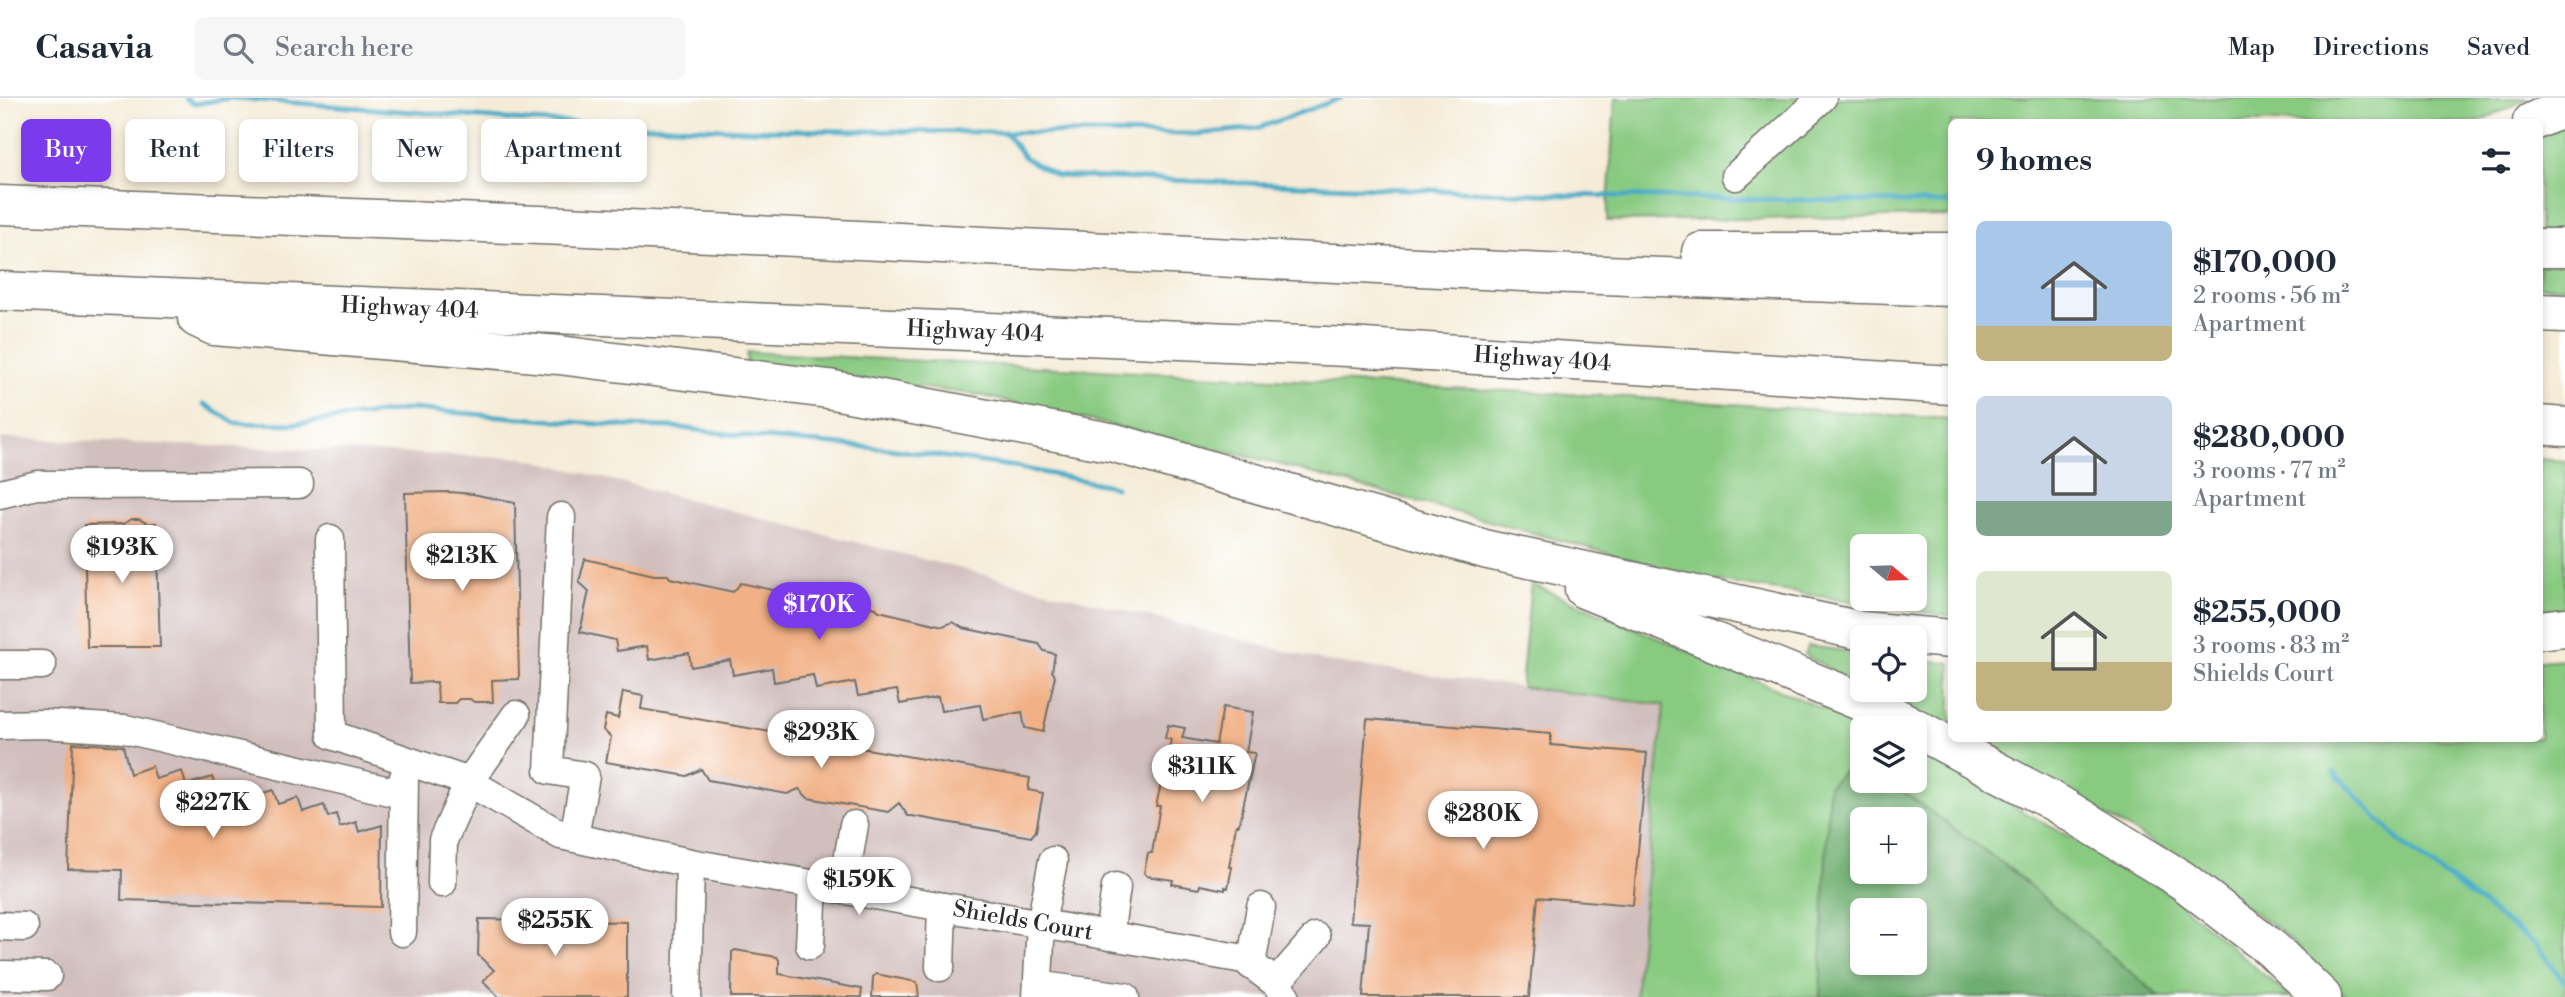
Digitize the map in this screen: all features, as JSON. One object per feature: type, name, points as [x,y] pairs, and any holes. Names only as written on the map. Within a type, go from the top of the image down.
[{"type":"highway","points":[[2539,119],[2565,107]]},
{"type":"highway","points":[[0,205],[566,226],[1545,273],[1948,287]]},
{"type":"highway","points":[[1897,252],[1948,240]]},
{"type":"highway","points":[[2543,248],[2565,248]]},
{"type":"highway","points":[[1545,273],[1593,249],[1721,253],[1948,252]]},
{"type":"highway","name":"Highway 404","points":[[0,291],[1349,347],[1948,385]]},
{"type":"highway","points":[[154,299],[214,326],[559,355],[828,389],[1115,443],[1488,550],[1861,631],[1948,639]]},
{"type":"highway","points":[[2543,313],[2565,314]]},
{"type":"highway","points":[[2543,425],[2565,426]]},
{"type":"highway","points":[[1488,550],[1882,710],[2056,803],[2182,880],[2272,949],[2322,997]]},
{"type":"highway","points":[[2543,629],[2565,626]]},
{"type":"street","points":[[1737,176],[1822,98]]},
{"type":"street","points":[[0,494],[37,485],[299,484]]},
{"type":"street","points":[[561,517],[549,770],[585,776],[574,837]]},
{"type":"street","name":"Shields Court","points":[[330,539],[332,735],[470,782],[561,835],[690,863],[1244,960],[1281,990]]},
{"type":"street","points":[[0,665],[42,665]]},
{"type":"street","points":[[442,884],[443,840],[470,782],[516,715]]},
{"type":"street","points":[[0,725],[42,724],[125,729],[402,794]]},
{"type":"street","points":[[402,932],[402,794],[405,760]]},
{"type":"street","points":[[843,890],[854,825]]},
{"type":"street","points":[[1053,861],[1047,925],[1046,994],[1125,997]]},
{"type":"street","points":[[687,997],[690,863]]},
{"type":"street","points":[[810,945],[813,884]]},
{"type":"street","points":[[1109,936],[1116,887]]},
{"type":"street","points":[[940,967],[942,907]]},
{"type":"street","points":[[1251,965],[1261,907]]},
{"type":"street","points":[[1281,990],[1316,937]]},
{"type":"street","points":[[0,975],[47,976]]},
{"type":"shaded area","points":[[0,438],[525,458],[1328,662],[1664,705],[1635,997],[0,997]]},
{"type":"green space","points":[[1615,98],[2529,98],[2485,119],[1948,119],[1948,216],[1607,221]]},
{"type":"green space","points":[[2565,123],[2565,233],[2543,233],[2543,132]]},
{"type":"green space","points":[[2565,259],[2565,287],[2543,286],[2543,260]]},
{"type":"green space","points":[[747,352],[1627,397],[1948,419],[1948,616],[1917,611],[1927,611],[1927,534],[1850,534],[1850,601],[1703,579],[1271,462],[979,395],[746,365]]},
{"type":"green space","points":[[2543,459],[2565,461],[2565,608],[2543,610]]},
{"type":"green space","points":[[1531,584],[1850,720],[1850,764],[1829,786],[1820,997],[1635,997],[1664,705],[1521,687]]},
{"type":"green space","points":[[1808,646],[1850,651],[1850,680],[1805,655]]},
{"type":"green space","points":[[2565,659],[2565,997],[2347,997],[2285,934],[2151,841],[1970,742],[2543,742],[2543,661]]},
{"type":"green space","points":[[1927,660],[1948,663],[1948,730],[1927,720],[1927,716],[1919,716],[1891,702],[1927,702]]},
{"type":"green space","points":[[1927,758],[2163,889],[2290,997],[2160,997],[2010,869],[1905,793],[1927,793]]},
{"type":"green space","points":[[1850,765],[1850,793],[1905,793],[1924,807],[1850,807],[1850,884],[1927,884],[1927,809],[2010,869],[2160,997],[1820,997],[1829,786]]},
{"type":"building","points":[[449,492],[515,503],[519,679],[492,680],[493,702],[459,699],[455,703],[438,703],[437,682],[410,683],[405,493]]},
{"type":"building","points":[[132,519],[148,524],[156,523],[160,647],[87,647],[84,525],[123,524]]},
{"type":"building","points":[[585,559],[654,575],[668,575],[670,578],[733,592],[741,583],[777,591],[785,590],[802,597],[861,610],[866,606],[943,626],[953,622],[963,628],[1039,644],[1044,651],[1055,654],[1052,671],[1055,676],[1043,732],[1025,728],[1022,712],[983,719],[980,705],[941,711],[938,697],[900,704],[897,690],[858,696],[855,682],[816,689],[813,675],[774,682],[772,668],[733,675],[730,660],[691,667],[689,653],[649,660],[647,646],[617,651],[615,640],[580,632],[589,591],[579,582]]},
{"type":"building","points":[[623,692],[643,696],[641,709],[1030,778],[1028,790],[1043,793],[1036,831],[1031,837],[908,816],[899,803],[888,812],[808,798],[799,789],[787,794],[708,780],[701,769],[687,776],[606,762],[611,737],[603,730],[606,715],[618,718]]},
{"type":"building","points":[[1223,707],[1253,712],[1246,752],[1255,753],[1239,825],[1236,825],[1228,888],[1225,887],[1225,890],[1200,885],[1199,889],[1172,884],[1173,880],[1147,876],[1144,873],[1148,853],[1152,853],[1160,806],[1156,806],[1171,740],[1165,738],[1168,725],[1185,728],[1182,738],[1216,744]]},
{"type":"building","points":[[1367,719],[1551,734],[1551,745],[1647,753],[1633,905],[1538,897],[1529,997],[1363,997],[1369,923],[1350,922]]},
{"type":"building","points":[[73,743],[123,746],[130,774],[152,766],[156,779],[182,771],[186,785],[212,777],[217,791],[243,784],[247,798],[273,790],[278,804],[298,798],[303,812],[324,805],[328,817],[336,814],[340,827],[356,822],[359,832],[382,825],[381,907],[121,900],[122,870],[68,869]]},
{"type":"building","points":[[479,919],[627,922],[627,997],[499,997],[483,981],[494,970],[478,955]]},
{"type":"building","points":[[735,950],[777,957],[779,974],[862,989],[861,997],[731,997],[732,952]]},
{"type":"building","points":[[876,974],[917,982],[919,997],[872,997],[873,977]]},
{"type":"waterway","points":[[186,98],[194,104],[230,98]]},
{"type":"waterway","points":[[232,98],[529,121],[750,130],[1198,134],[1258,128],[1341,98]]},
{"type":"waterway","points":[[1005,132],[1025,158],[1057,176],[1566,195],[1947,203]]},
{"type":"waterway","points":[[204,404],[235,423],[295,424],[412,409],[623,426],[674,427],[751,437],[889,449],[1010,466],[1116,487]]},
{"type":"waterway","points":[[2334,772],[2399,841],[2535,944],[2565,983]]}]
